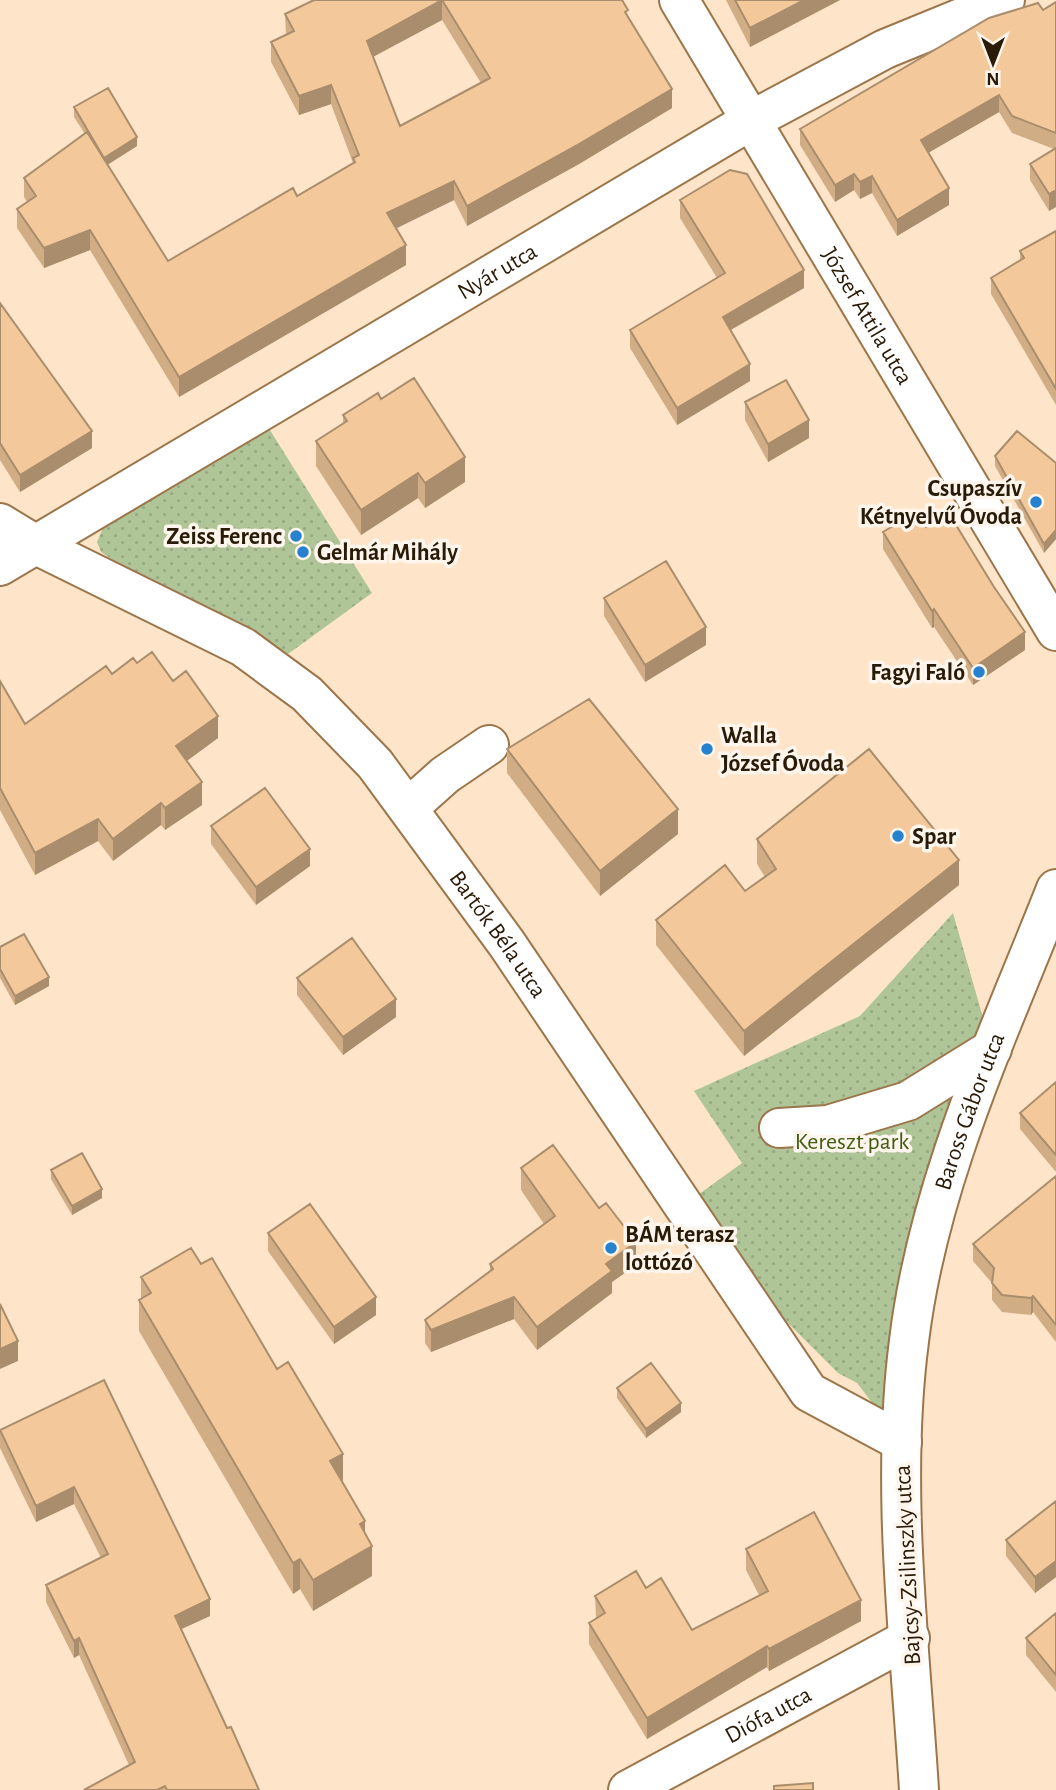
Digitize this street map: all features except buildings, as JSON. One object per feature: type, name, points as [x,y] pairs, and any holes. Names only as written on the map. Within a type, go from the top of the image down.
[{"type":"street","name":"József Attila utca","points":[[679,0],[1051,623]]},
{"type":"street","name":"Nyár utca","points":[[0,566],[750,121],[885,49],[1005,0]]},
{"type":"street","name":"Bartók Béla utca","points":[[0,523],[36,545],[243,647],[307,694],[375,764],[507,944],[809,1392],[902,1442]]},
{"type":"street","points":[[408,808],[445,775],[489,745]]},
{"type":"street","name":"Baross Gábor utca","points":[[909,1341],[918,1281],[950,1158],[1056,889]]},
{"type":"street","points":[[779,1129],[828,1125],[908,1101],[992,1049]]},
{"type":"street","name":"Bajcsy-Zsilinszky utca","points":[[909,1341],[902,1442],[905,1586],[919,1790]]},
{"type":"street","name":"Diófa utca","points":[[628,1790],[909,1638]]},
{"type":"green space","points":[[268,427],[372,593],[288,654],[113,560],[101,552],[97,542],[105,523]]},
{"type":"green space","name":"Kereszt park","points":[[953,913],[992,1049],[909,1341],[902,1442],[857,1383],[838,1373],[709,1244],[684,1205],[742,1163],[694,1091],[860,1016]]},
{"type":"place","name":"Csupaszív Kétnyelvű Óvoda","points":[[1036,502]]},
{"type":"place","name":"Zeiss Ferenc","points":[[296,536]]},
{"type":"place","name":"Gelmár Mihály","points":[[303,552]]},
{"type":"place","name":"Fagyi Faló","points":[[979,672]]},
{"type":"place","name":"Walla József Óvoda","points":[[707,749]]},
{"type":"place","name":"Spar","points":[[898,836]]},
{"type":"place","name":"BÁM terasz lottózó","points":[[611,1248]]}]
